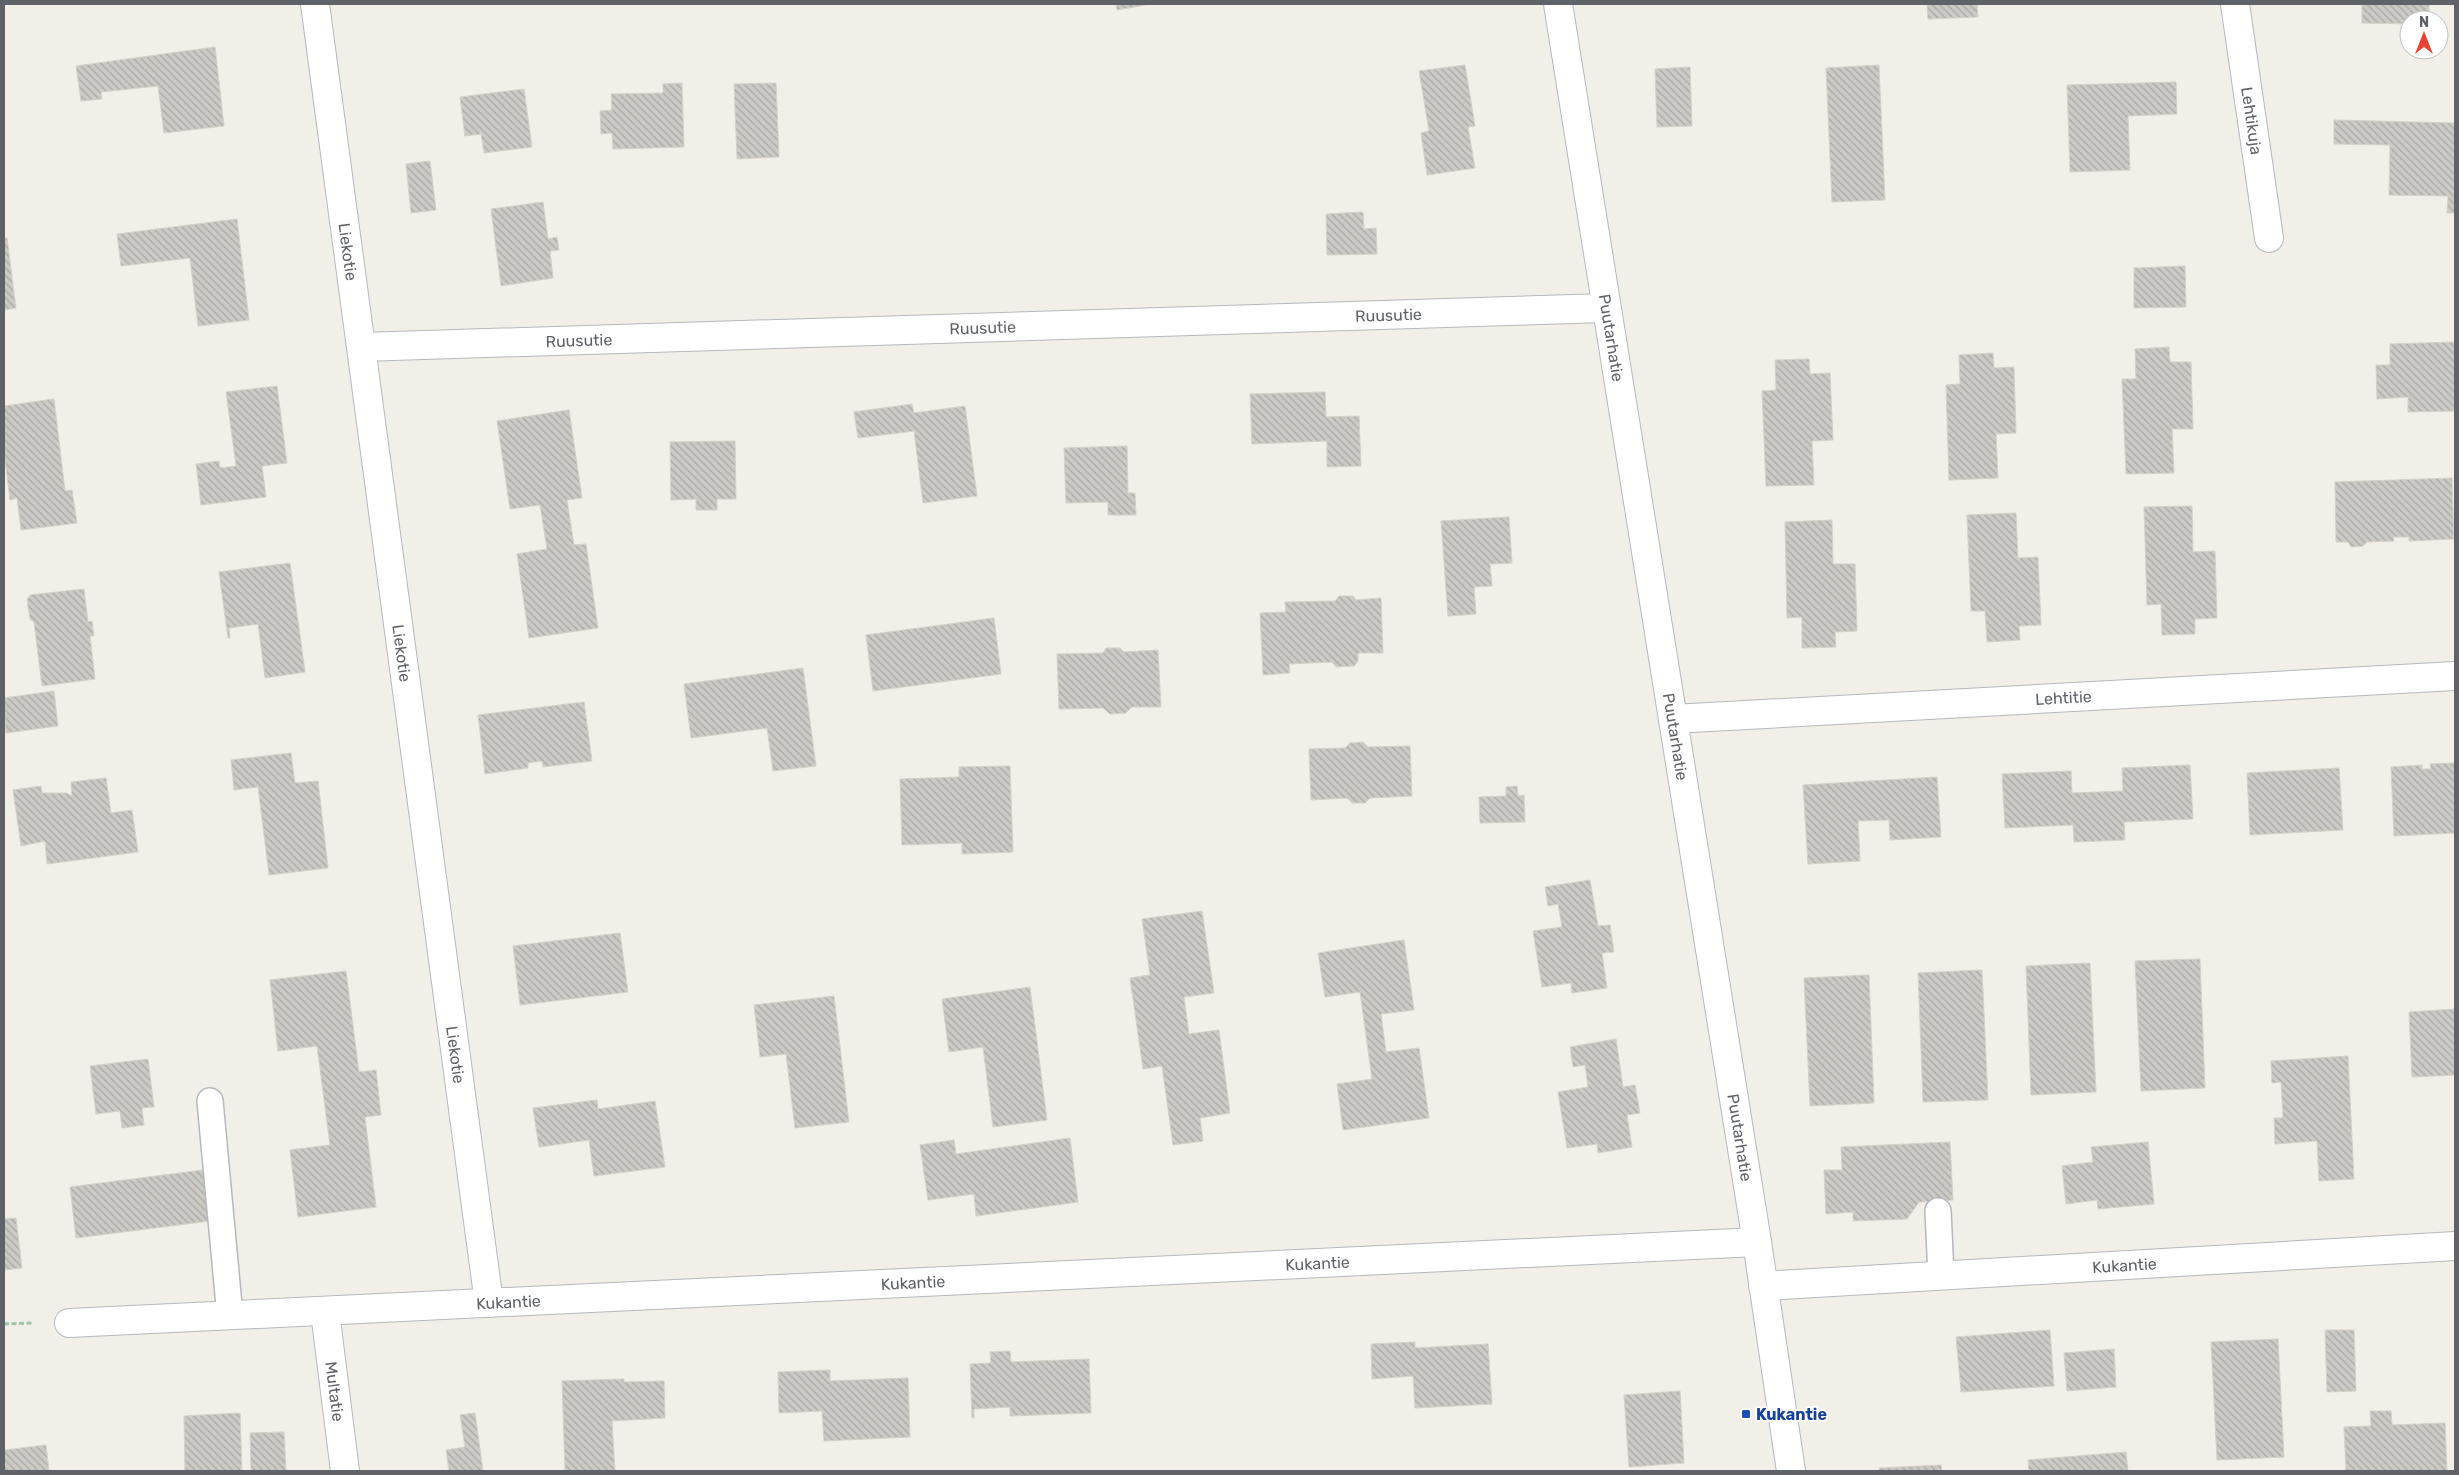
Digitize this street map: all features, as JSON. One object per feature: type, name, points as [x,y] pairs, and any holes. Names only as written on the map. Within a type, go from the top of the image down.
[{"type":"street","name":"Liekotie","points":[[314,4],[489,1302]]},
{"type":"street","name":"Puutarhatie","points":[[1558,4],[1757,1242],[1791,1471]]},
{"type":"street","name":"Lehtikuja","points":[[2235,4],[2268,238]]},
{"type":"street","name":"Ruusutie","points":[[361,348],[1606,308]]},
{"type":"street","name":"Lehtitie","points":[[1673,719],[2455,676]]},
{"type":"street","name":"Kukantie","points":[[68,1323],[1757,1242]]},
{"type":"street","name":"Kukantie","points":[[1763,1286],[2455,1246]]},
{"type":"street","name":"Multatie","points":[[325,1312],[345,1471]]},
{"type":"lane","points":[[210,1101],[230,1316]]},
{"type":"lane","points":[[1938,1211],[1941,1276]]},
{"type":"building","points":[[1116,4],[1145,4],[1145,5],[1117,10]]},
{"type":"building","points":[[1927,4],[1977,4],[1978,17],[1928,19]]},
{"type":"building","points":[[2362,4],[2429,4],[2429,10],[2399,10],[2399,24],[2362,23]]},
{"type":"building","points":[[215,47],[224,126],[164,133],[158,86],[101,92],[102,99],[81,101],[76,66]]},
{"type":"building","points":[[1465,65],[1475,126],[1468,127],[1475,168],[1427,175],[1421,133],[1429,131],[1419,71]]},
{"type":"building","points":[[1879,65],[1885,200],[1832,202],[1826,68]]},
{"type":"building","points":[[1690,67],[1692,126],[1657,127],[1655,69]]},
{"type":"building","points":[[2176,82],[2177,114],[2128,116],[2130,170],[2070,172],[2067,85]]},
{"type":"building","points":[[682,83],[684,147],[613,149],[612,133],[601,134],[600,111],[612,110],[611,94],[663,93],[663,84]]},
{"type":"building","points":[[776,83],[779,157],[737,159],[734,84]]},
{"type":"building","points":[[524,89],[532,147],[484,153],[481,134],[465,136],[460,97]]},
{"type":"building","points":[[2334,120],[2455,123],[2455,213],[2447,213],[2448,196],[2389,195],[2390,145],[2334,144]]},
{"type":"building","points":[[430,161],[436,210],[411,213],[406,164]]},
{"type":"building","points":[[543,202],[548,239],[557,237],[559,250],[550,251],[553,278],[501,286],[491,209]]},
{"type":"building","points":[[1363,212],[1364,229],[1376,228],[1377,254],[1327,255],[1326,214]]},
{"type":"building","points":[[237,219],[249,320],[198,326],[190,258],[121,266],[117,234]]},
{"type":"building","points":[[4,238],[7,238],[16,308],[4,310]]},
{"type":"building","points":[[2185,266],[2186,307],[2134,308],[2134,268]]},
{"type":"building","points":[[2455,342],[2455,411],[2408,412],[2408,397],[2377,399],[2376,365],[2390,365],[2390,344]]},
{"type":"building","points":[[2169,347],[2170,362],[2191,362],[2193,429],[2172,429],[2174,473],[2126,474],[2122,379],[2136,379],[2135,349]]},
{"type":"building","points":[[1993,353],[1994,368],[2014,367],[2016,433],[1996,434],[1998,478],[1949,480],[1946,385],[1960,384],[1959,355]]},
{"type":"building","points":[[1809,359],[1810,374],[1830,373],[1833,440],[1812,441],[1814,485],[1766,486],[1762,391],[1776,390],[1775,360]]},
{"type":"building","points":[[277,386],[287,463],[262,466],[266,497],[201,505],[196,464],[219,461],[220,468],[236,466],[226,392]]},
{"type":"building","points":[[1325,392],[1326,417],[1359,416],[1361,466],[1327,467],[1327,441],[1252,444],[1250,394]]},
{"type":"building","points":[[54,399],[65,491],[72,490],[77,523],[21,530],[17,498],[10,500],[4,451],[4,406]]},
{"type":"building","points":[[912,404],[914,413],[965,406],[977,496],[923,503],[914,431],[858,438],[854,412]]},
{"type":"building","points":[[569,410],[582,498],[567,500],[574,545],[586,544],[598,628],[529,638],[517,554],[547,549],[540,505],[510,509],[497,421]]},
{"type":"building","points":[[735,441],[736,499],[717,499],[717,510],[696,510],[696,499],[671,500],[670,442]]},
{"type":"building","points":[[1127,446],[1128,493],[1135,493],[1136,515],[1108,515],[1108,502],[1066,503],[1064,448]]},
{"type":"building","points":[[2452,478],[2454,539],[2409,541],[2409,537],[2393,537],[2394,541],[2367,542],[2363,546],[2351,547],[2348,542],[2336,542],[2335,482]]},
{"type":"building","points":[[2192,506],[2193,552],[2215,551],[2217,618],[2195,619],[2195,634],[2162,635],[2161,604],[2147,605],[2144,507]]},
{"type":"building","points":[[2016,513],[2018,558],[2038,557],[2041,625],[2019,626],[2020,640],[1987,642],[1985,611],[1971,611],[1967,515]]},
{"type":"building","points":[[1509,517],[1512,563],[1490,564],[1492,586],[1474,587],[1476,614],[1448,616],[1441,521]]},
{"type":"building","points":[[1832,520],[1833,564],[1855,564],[1857,631],[1835,632],[1836,647],[1802,648],[1802,617],[1787,618],[1785,522]]},
{"type":"building","points":[[290,563],[305,672],[265,678],[258,624],[229,628],[230,638],[228,638],[219,572]]},
{"type":"building","points":[[84,589],[88,622],[92,621],[94,636],[90,636],[95,679],[42,686],[34,622],[30,619],[27,600],[30,595]]},
{"type":"building","points":[[1339,596],[1353,596],[1356,600],[1381,598],[1383,653],[1358,653],[1358,661],[1354,666],[1336,667],[1332,662],[1289,664],[1290,673],[1263,675],[1260,613],[1286,612],[1285,602],[1335,601]]},
{"type":"building","points":[[994,618],[1001,674],[873,691],[866,635]]},
{"type":"building","points":[[1106,648],[1120,648],[1124,652],[1158,650],[1161,707],[1132,707],[1126,713],[1110,714],[1103,708],[1059,709],[1057,654],[1103,653]]},
{"type":"building","points":[[803,668],[816,766],[773,771],[767,728],[691,738],[684,684]]},
{"type":"building","points":[[54,691],[58,726],[6,733],[4,698]]},
{"type":"building","points":[[584,702],[592,761],[543,767],[542,761],[528,763],[528,768],[485,774],[478,715]]},
{"type":"building","points":[[1363,742],[1368,747],[1410,746],[1412,796],[1370,798],[1365,803],[1352,803],[1347,798],[1311,800],[1309,749],[1345,748],[1350,743]]},
{"type":"building","points":[[291,753],[295,783],[318,781],[328,868],[269,875],[258,787],[234,790],[231,760]]},
{"type":"building","points":[[2455,763],[2455,833],[2394,836],[2391,767],[2422,765],[2422,769],[2431,769],[2430,764]]},
{"type":"building","points":[[2190,765],[2193,819],[2124,822],[2125,840],[2074,842],[2073,825],[2005,828],[2002,774],[2071,771],[2072,793],[2123,791],[2122,768]]},
{"type":"building","points":[[1010,766],[1013,852],[962,854],[962,843],[902,845],[900,779],[959,777],[959,767]]},
{"type":"building","points":[[2339,768],[2343,830],[2250,835],[2247,773]]},
{"type":"building","points":[[1937,777],[1941,837],[1890,840],[1889,820],[1858,821],[1860,861],[1808,864],[1803,785]]},
{"type":"building","points":[[106,778],[111,813],[132,810],[138,852],[47,864],[45,841],[21,846],[13,790],[41,786],[42,793],[66,793],[72,796],[71,782]]},
{"type":"building","points":[[1517,786],[1518,796],[1524,795],[1525,822],[1480,823],[1479,797],[1506,796],[1506,787]]},
{"type":"building","points":[[1590,880],[1598,926],[1610,925],[1614,952],[1602,953],[1607,988],[1572,993],[1571,983],[1542,987],[1533,931],[1562,927],[1558,904],[1548,906],[1545,887]]},
{"type":"building","points":[[1202,911],[1214,993],[1184,997],[1189,1034],[1219,1030],[1230,1113],[1200,1118],[1203,1141],[1173,1145],[1162,1066],[1143,1069],[1130,978],[1150,975],[1142,919]]},
{"type":"building","points":[[620,933],[628,992],[520,1005],[513,946]]},
{"type":"building","points":[[1404,940],[1414,1010],[1381,1014],[1386,1052],[1419,1048],[1429,1118],[1343,1130],[1337,1084],[1372,1079],[1360,992],[1325,997],[1318,953]]},
{"type":"building","points":[[2200,959],[2205,1088],[2141,1091],[2135,961]]},
{"type":"building","points":[[2090,963],[2096,1092],[2031,1095],[2026,966]]},
{"type":"building","points":[[1982,970],[1988,1100],[1923,1102],[1918,973]]},
{"type":"building","points":[[346,971],[359,1072],[376,1070],[381,1115],[365,1117],[376,1207],[298,1217],[290,1150],[330,1145],[317,1046],[278,1051],[270,980]]},
{"type":"building","points":[[1869,975],[1874,1103],[1810,1106],[1804,978]]},
{"type":"building","points":[[1030,987],[1047,1120],[993,1127],[983,1047],[949,1052],[942,999]]},
{"type":"building","points":[[834,996],[849,1122],[795,1128],[786,1054],[760,1057],[754,1005]]},
{"type":"building","points":[[2455,1009],[2455,1075],[2412,1077],[2409,1012]]},
{"type":"building","points":[[1616,1039],[1623,1087],[1635,1085],[1640,1113],[1627,1115],[1632,1147],[1598,1153],[1597,1144],[1567,1148],[1558,1092],[1588,1087],[1585,1065],[1573,1067],[1570,1047]]},
{"type":"building","points":[[2348,1056],[2354,1179],[2319,1181],[2317,1141],[2275,1144],[2274,1118],[2283,1118],[2281,1082],[2272,1083],[2271,1061]]},
{"type":"building","points":[[148,1059],[154,1107],[142,1108],[144,1125],[122,1128],[120,1111],[96,1114],[90,1066]]},
{"type":"building","points":[[597,1100],[598,1109],[655,1101],[665,1167],[594,1176],[589,1140],[539,1147],[533,1108]]},
{"type":"building","points":[[1070,1138],[1078,1202],[976,1216],[974,1194],[928,1200],[920,1145],[954,1140],[956,1154]]},
{"type":"building","points":[[1950,1142],[1953,1200],[1919,1202],[1907,1219],[1853,1221],[1853,1212],[1826,1214],[1824,1170],[1842,1170],[1841,1147]]},
{"type":"building","points":[[2148,1142],[2154,1204],[2098,1209],[2097,1200],[2066,1204],[2062,1166],[2093,1162],[2091,1147]]},
{"type":"building","points":[[203,1170],[210,1221],[76,1238],[70,1187]]},
{"type":"building","points":[[16,1218],[22,1268],[4,1270],[4,1219]]},
{"type":"building","points":[[2050,1330],[2054,1386],[1961,1392],[1956,1337]]},
{"type":"building","points":[[2325,1330],[2354,1330],[2356,1391],[2327,1392]]},
{"type":"building","points":[[2278,1339],[2284,1457],[2217,1460],[2211,1342]]},
{"type":"building","points":[[1415,1342],[1415,1348],[1488,1344],[1492,1404],[1415,1408],[1413,1376],[1372,1379],[1371,1344]]},
{"type":"building","points":[[2114,1349],[2116,1387],[2067,1391],[2064,1353]]},
{"type":"building","points":[[1010,1351],[1011,1362],[1089,1359],[1091,1413],[1010,1416],[1010,1407],[974,1409],[974,1418],[972,1418],[970,1364],[991,1363],[990,1352]]},
{"type":"building","points":[[830,1370],[830,1381],[908,1378],[910,1437],[824,1441],[822,1411],[779,1413],[778,1372]]},
{"type":"building","points":[[624,1379],[624,1382],[664,1381],[665,1418],[612,1421],[615,1471],[565,1471],[562,1381]]},
{"type":"building","points":[[1680,1391],[1684,1463],[1629,1467],[1624,1395]]},
{"type":"building","points":[[2370,1411],[2391,1411],[2392,1425],[2445,1423],[2447,1471],[2346,1471],[2344,1427],[2371,1426]]},
{"type":"building","points":[[240,1413],[242,1471],[185,1471],[184,1416]]},
{"type":"building","points":[[475,1413],[483,1471],[449,1471],[446,1450],[465,1447],[460,1415]]},
{"type":"building","points":[[284,1432],[286,1471],[251,1471],[250,1433]]},
{"type":"building","points":[[46,1445],[49,1471],[4,1471],[4,1450]]},
{"type":"building","points":[[2126,1452],[2128,1471],[2029,1471],[2028,1460]]},
{"type":"building","points":[[1941,1465],[1942,1471],[1879,1471],[1879,1468]]},
{"type":"place","name":"Kukantie","points":[[1746,1414]]}]
